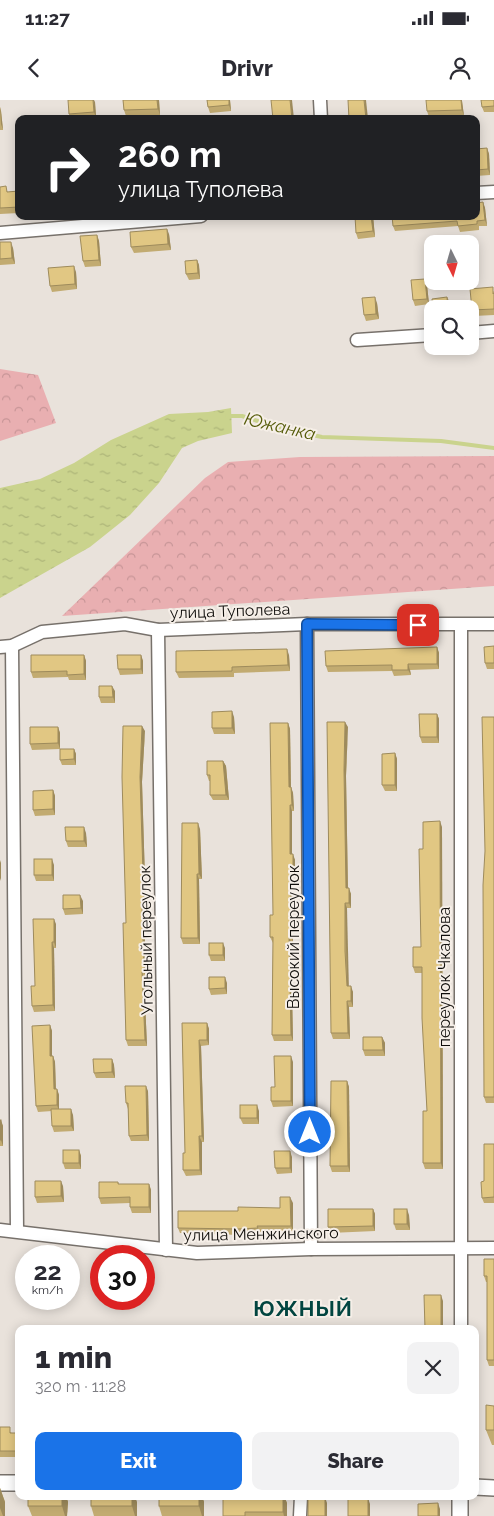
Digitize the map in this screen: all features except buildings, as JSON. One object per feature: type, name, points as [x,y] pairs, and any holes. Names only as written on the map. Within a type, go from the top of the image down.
[{"type":"street","points":[[320,100],[321,115]]},
{"type":"street","points":[[480,194],[494,192]]},
{"type":"street","points":[[0,233],[154,220]]},
{"type":"street","points":[[479,333],[494,332]]},
{"type":"street","points":[[357,340],[424,336]]},
{"type":"street","name":"улица Туполева","points":[[6,646],[42,632],[125,624],[158,630],[307,624],[494,624]]},
{"type":"street","name":"Высокий переулок","points":[[307,624],[311,1249]]},
{"type":"street","name":"переулок Чкалова","points":[[461,625],[462,1325]]},
{"type":"street","name":"Угольный переулок","points":[[158,630],[166,1250]]},
{"type":"street","points":[[6,646],[17,1230]]},
{"type":"street","name":"улица Менжинского","points":[[0,1230],[17,1230],[197,1253],[311,1249],[494,1248]]},
{"type":"street","points":[[0,1483],[15,1483]]},
{"type":"street","points":[[479,1488],[494,1488]]},
{"type":"street","points":[[300,1516],[301,1500]]},
{"type":"street","points":[[460,1500],[460,1516]]},
{"type":"green space","points":[[0,369],[38,375],[56,423],[0,441]]},
{"type":"green space","points":[[494,456],[494,586],[62,616],[205,478],[228,462],[300,457]]},
{"type":"water","points":[[231,408],[232,433],[198,441],[182,448],[159,483],[130,515],[90,547],[0,598],[0,488],[40,479],[74,463],[111,440],[169,414],[208,412]]},
{"type":"waterway","name":"Южанка","points":[[227,416],[242,416],[283,429],[322,437],[441,441],[494,448]]},
{"type":"district","name":"ЮЖНЫЙ","points":[[303,1308]]},
{"type":"route","points":[[310,1132],[307,624],[418,625]]}]
